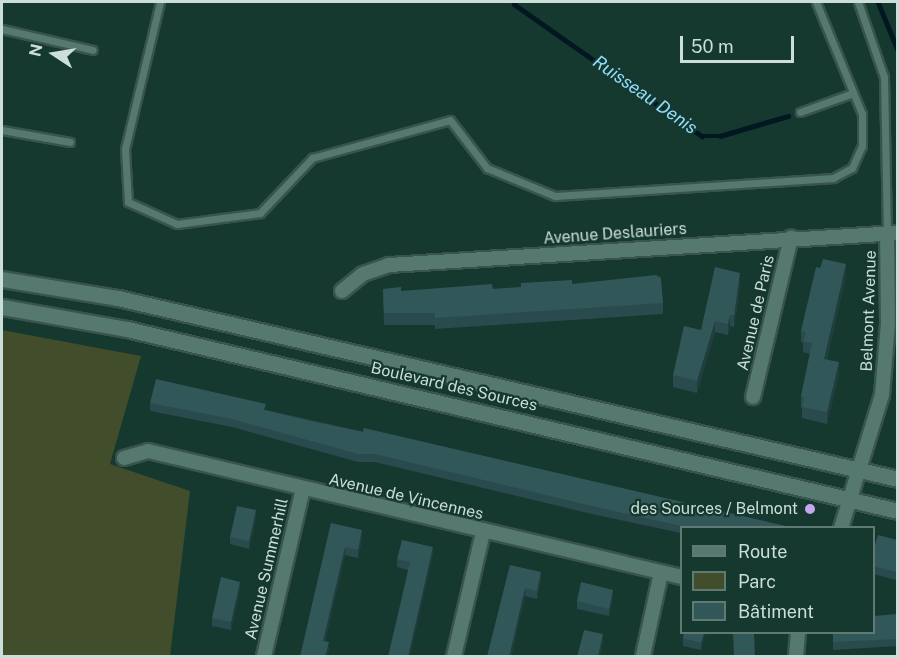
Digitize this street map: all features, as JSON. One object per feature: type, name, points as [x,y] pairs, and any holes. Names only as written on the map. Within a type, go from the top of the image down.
[{"type":"main road","name":"Boulevard des Sources","points":[[2,279],[118,298],[897,479]]},
{"type":"main road","name":"Boulevard des Sources","points":[[2,307],[117,327],[897,510]]},
{"type":"street","name":"Avenue Deslauriers","points":[[342,291],[363,273],[389,265],[791,237],[892,233]]},
{"type":"street","name":"Belmont Avenue","points":[[842,526],[861,469],[882,394],[888,334],[892,233]]},
{"type":"street","name":"Avenue de Paris","points":[[753,397],[791,237]]},
{"type":"street","name":"Avenue de Vincennes","points":[[124,458],[148,451],[680,577]]},
{"type":"street","name":"Avenue Summerhill","points":[[264,657],[303,489]]},
{"type":"street","points":[[454,657],[483,532]]},
{"type":"street","points":[[643,657],[662,573]]},
{"type":"street","points":[[796,657],[798,634]]},
{"type":"lane","points":[[160,2],[125,160],[128,201],[177,224],[260,213],[312,158],[450,120],[487,168],[555,196],[832,178],[852,168],[862,146],[862,114],[816,2]]},
{"type":"lane","points":[[858,2],[884,77],[892,233]]},
{"type":"lane","points":[[2,29],[93,50]]},
{"type":"lane","points":[[800,112],[854,93]]},
{"type":"lane","points":[[2,130],[70,142]]},
{"type":"green space","points":[[2,330],[141,356],[110,464],[190,491],[170,656],[2,656]]},
{"type":"building","points":[[823,259],[846,264],[824,359],[839,362],[827,412],[802,407],[804,397],[801,396],[812,343],[803,341],[806,332],[801,331],[816,267],[820,268]]},
{"type":"building","points":[[715,267],[740,273],[734,315],[730,315],[728,324],[715,321],[697,381],[673,375],[684,326],[701,330]]},
{"type":"building","points":[[656,275],[661,278],[663,303],[435,318],[435,313],[384,313],[383,289],[401,287],[401,291],[492,284],[493,289],[521,287],[521,283],[572,280],[572,284]]},
{"type":"building","points":[[156,379],[266,404],[264,410],[305,420],[363,432],[364,428],[785,526],[681,526],[375,454],[358,454],[232,419],[150,403]]},
{"type":"building","points":[[237,506],[256,510],[249,541],[230,537]]},
{"type":"building","points":[[331,523],[362,530],[358,550],[345,547],[323,641],[329,642],[325,657],[300,657]]},
{"type":"building","points":[[878,535],[897,540],[896,572],[875,567],[875,545]]},
{"type":"building","points":[[402,540],[433,547],[408,657],[388,657],[410,562],[397,559]]},
{"type":"building","points":[[510,565],[541,572],[537,591],[525,588],[509,657],[487,657]]},
{"type":"building","points":[[221,577],[240,582],[231,622],[212,618]]},
{"type":"building","points":[[581,582],[613,590],[609,609],[577,601]]},
{"type":"building","points":[[897,614],[897,639],[833,642],[833,634],[875,634],[875,616]]},
{"type":"building","points":[[584,630],[603,634],[598,657],[577,657]]},
{"type":"building","points":[[684,634],[704,634],[701,643],[683,638]]},
{"type":"building","points":[[733,634],[754,634],[755,657],[734,657]]},
{"type":"waterway","points":[[878,2],[898,50]]},
{"type":"waterway","name":"Ruisseau Denis","points":[[514,4],[702,136],[720,136],[788,116]]},
{"type":"place","name":"des Sources / Belmont","points":[[810,509]]}]
